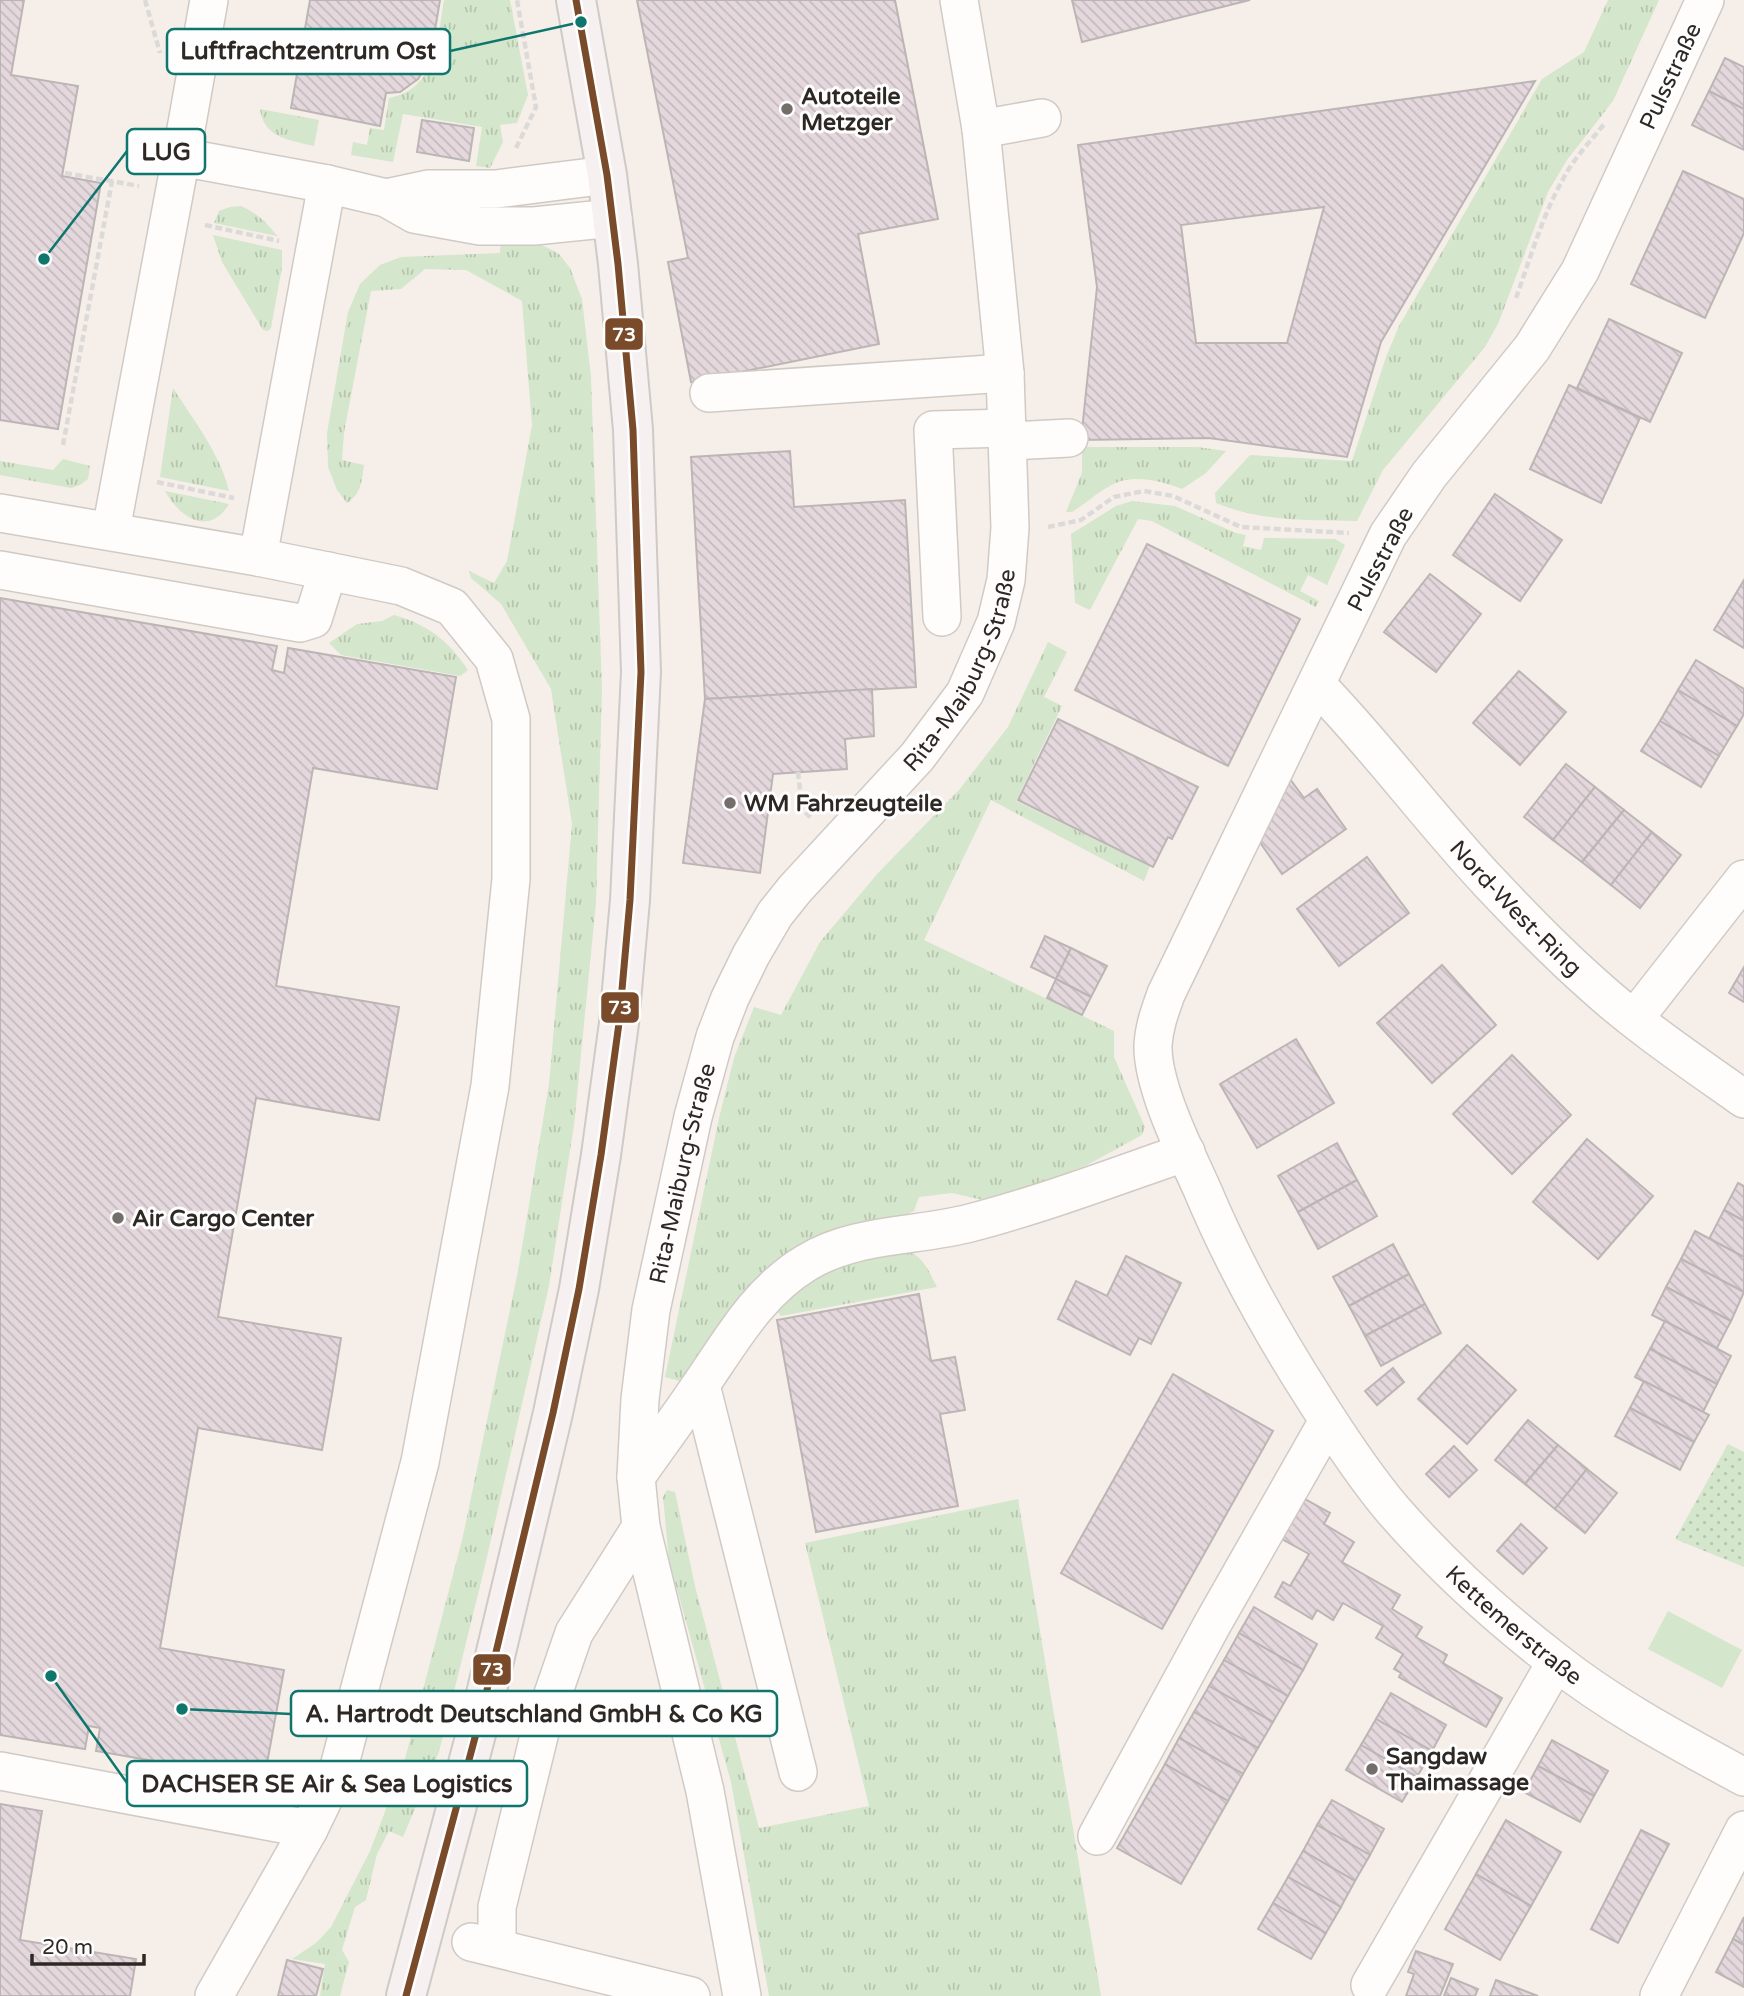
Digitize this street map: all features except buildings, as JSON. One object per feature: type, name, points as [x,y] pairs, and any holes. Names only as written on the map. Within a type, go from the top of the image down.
[{"type":"main road","points":[[406,1996],[481,1715],[553,1413],[581,1275],[619,1023],[631,887],[641,672],[633,430],[613,218],[576,0]]},
{"type":"street","points":[[111,530],[209,0]]},
{"type":"street","points":[[198,64],[235,0]]},
{"type":"street","name":"Rita-Maiburg-Straße","points":[[742,1996],[705,1791],[641,1527],[636,1477],[640,1399],[651,1310],[693,1117],[715,1037],[751,954],[775,914],[827,852],[917,757],[965,692],[996,622],[1006,580],[1010,528],[1005,373],[981,129],[959,0]]},
{"type":"street","name":"Pulsstraße","points":[[1186,1152],[1157,1075],[1153,1047],[1155,1023],[1166,994],[1388,536],[1429,475],[1532,348],[1556,313],[1580,271],[1705,0]]},
{"type":"street","points":[[981,129],[1041,117]]},
{"type":"street","points":[[181,157],[327,184],[386,198],[414,214],[480,226],[534,226],[613,218]]},
{"type":"street","points":[[386,198],[428,189],[496,190],[607,175]]},
{"type":"street","points":[[258,557],[327,184]]},
{"type":"street","points":[[709,393],[1005,373]]},
{"type":"street","points":[[942,617],[933,430],[1069,439]]},
{"type":"street","points":[[0,513],[111,530],[401,586],[452,607],[494,659],[510,719],[511,879],[490,1086],[420,1462],[339,1767],[309,1829],[214,1996]]},
{"type":"street","points":[[0,570],[300,623],[313,620],[328,571]]},
{"type":"street","name":"Nord-West-Ring","points":[[1317,685],[1377,749],[1437,825],[1490,883],[1591,983],[1634,1019],[1744,1099]]},
{"type":"street","points":[[1634,1019],[1744,880]]},
{"type":"street","points":[[636,1477],[732,1337],[765,1296],[806,1262],[851,1244],[946,1229],[1035,1204],[1186,1152]]},
{"type":"street","name":"Kettemerstraße","points":[[1186,1152],[1222,1238],[1254,1300],[1328,1420],[1393,1509],[1432,1552],[1556,1662],[1648,1723],[1744,1777]]},
{"type":"street","points":[[701,1385],[798,1772]]},
{"type":"street","points":[[1097,1836],[1328,1420]]},
{"type":"street","points":[[641,1527],[574,1633],[540,1732],[497,1907],[484,1945],[691,1996]]},
{"type":"street","points":[[1370,1985],[1556,1662]]},
{"type":"street","points":[[0,1771],[309,1829]]},
{"type":"street","points":[[1659,1996],[1744,1830]]},
{"type":"path","points":[[496,190],[536,107],[517,0]]},
{"type":"path","points":[[65,173],[112,181],[172,205],[315,248]]},
{"type":"path","points":[[63,445],[112,181]]},
{"type":"path","points":[[121,474],[268,505]]},
{"type":"path","points":[[1010,528],[1048,527],[1081,520],[1114,496],[1144,491],[1173,496],[1241,527],[1388,536]]},
{"type":"path","points":[[798,772],[802,809],[814,821]]},
{"type":"green space","points":[[444,0],[510,0],[528,95],[517,123],[500,125],[503,142],[490,168],[476,166],[482,127],[403,114],[393,162],[351,155],[353,142],[367,145],[370,128],[384,130],[389,98],[405,93],[426,73],[436,46]]},
{"type":"green space","points":[[1608,0],[1659,0],[1613,101],[1567,160],[1548,192],[1498,324],[1485,347],[1383,470],[1357,521],[1268,517],[1216,503],[1215,493],[1250,455],[1352,461],[1399,326],[1542,79],[1584,52]]},
{"type":"green space","points":[[260,109],[319,120],[314,146],[272,132],[262,119]]},
{"type":"green space","points":[[241,206],[261,218],[277,236],[214,223],[219,211]]},
{"type":"green space","points":[[213,235],[282,250],[282,267],[271,328],[268,331],[263,330],[222,262]]},
{"type":"green space","points":[[501,238],[542,245],[559,254],[570,268],[582,299],[591,377],[602,689],[596,903],[574,1125],[549,1286],[439,1752],[403,1837],[389,1831],[377,1854],[366,1900],[355,1907],[342,1950],[349,1962],[340,1996],[320,1996],[325,1964],[292,1959],[316,1943],[331,1927],[370,1851],[405,1759],[463,1536],[518,1271],[549,1084],[572,824],[551,689],[501,604],[471,578],[469,571],[494,583],[507,561],[532,425],[522,301],[466,270],[425,269],[401,289],[371,291],[344,432],[342,460],[364,465],[358,491],[347,503],[337,490],[328,467],[327,433],[348,312],[360,284],[380,265],[401,257],[500,253]]},
{"type":"green space","points":[[173,388],[213,450],[229,491],[160,477]]},
{"type":"green space","points":[[1082,447],[1197,447],[1226,451],[1206,473],[1182,489],[1155,481],[1127,480],[1105,489],[1072,512],[1066,512],[1082,473]]},
{"type":"green space","points":[[63,459],[90,466],[88,479],[71,488],[0,475],[0,461],[53,470]]},
{"type":"green space","points":[[165,491],[229,504],[213,520],[204,522],[187,516],[171,501]]},
{"type":"green space","points":[[1132,501],[1175,506],[1246,535],[1243,546],[1261,550],[1264,538],[1335,539],[1345,545],[1327,585],[1308,575],[1300,591],[1319,601],[1316,607],[1152,521],[1138,519],[1090,610],[1075,603],[1071,534],[1116,506]]},
{"type":"green space","points":[[394,615],[417,623],[436,635],[453,650],[468,670],[460,676],[341,655],[329,643],[357,624],[382,621]]},
{"type":"green space","points":[[1048,642],[1067,652],[1044,697],[1062,706],[1016,801],[1150,866],[1144,881],[991,800],[924,940],[1114,1031],[1114,1057],[1145,1127],[1142,1135],[1087,1165],[1007,1196],[987,1201],[952,1193],[919,1197],[914,1211],[888,1224],[812,1240],[786,1254],[760,1279],[686,1383],[665,1377],[719,1118],[734,1058],[754,1007],[781,1015],[820,942],[878,873],[959,790],[1008,727]]},
{"type":"green space","points":[[901,1248],[919,1258],[937,1287],[781,1316],[772,1305],[814,1271]]},
{"type":"green space","points":[[1728,1444],[1744,1452],[1744,1567],[1675,1539]]},
{"type":"green space","points":[[667,1490],[675,1492],[695,1586],[759,1828],[869,1806],[805,1543],[1018,1499],[1101,1996],[769,1996],[731,1782],[669,1561],[663,1497]]},
{"type":"green space","points":[[1668,1611],[1742,1650],[1722,1688],[1648,1649]]},
{"type":"transit line","name":"73","points":[[406,1996],[481,1715],[553,1413],[579,1289],[619,1023],[630,900],[641,672],[633,430],[607,175],[576,0]]},
{"type":"place","name":"Luftfrachtzentrum Ost","points":[[581,22]]},
{"type":"place","name":"Autoteile Metzger","points":[[787,109]]},
{"type":"place","name":"LUG","points":[[44,259]]},
{"type":"place","name":"WM Fahrzeugteile","points":[[730,803]]},
{"type":"place","name":"Air Cargo Center","points":[[118,1218]]},
{"type":"place","name":"DACHSER SE Air & Sea Logistics","points":[[51,1676]]},
{"type":"place","name":"A. Hartrodt Deutschland GmbH & Co KG","points":[[182,1709]]},
{"type":"place","name":"Sangdaw Thaimassage","points":[[1372,1769]]}]
